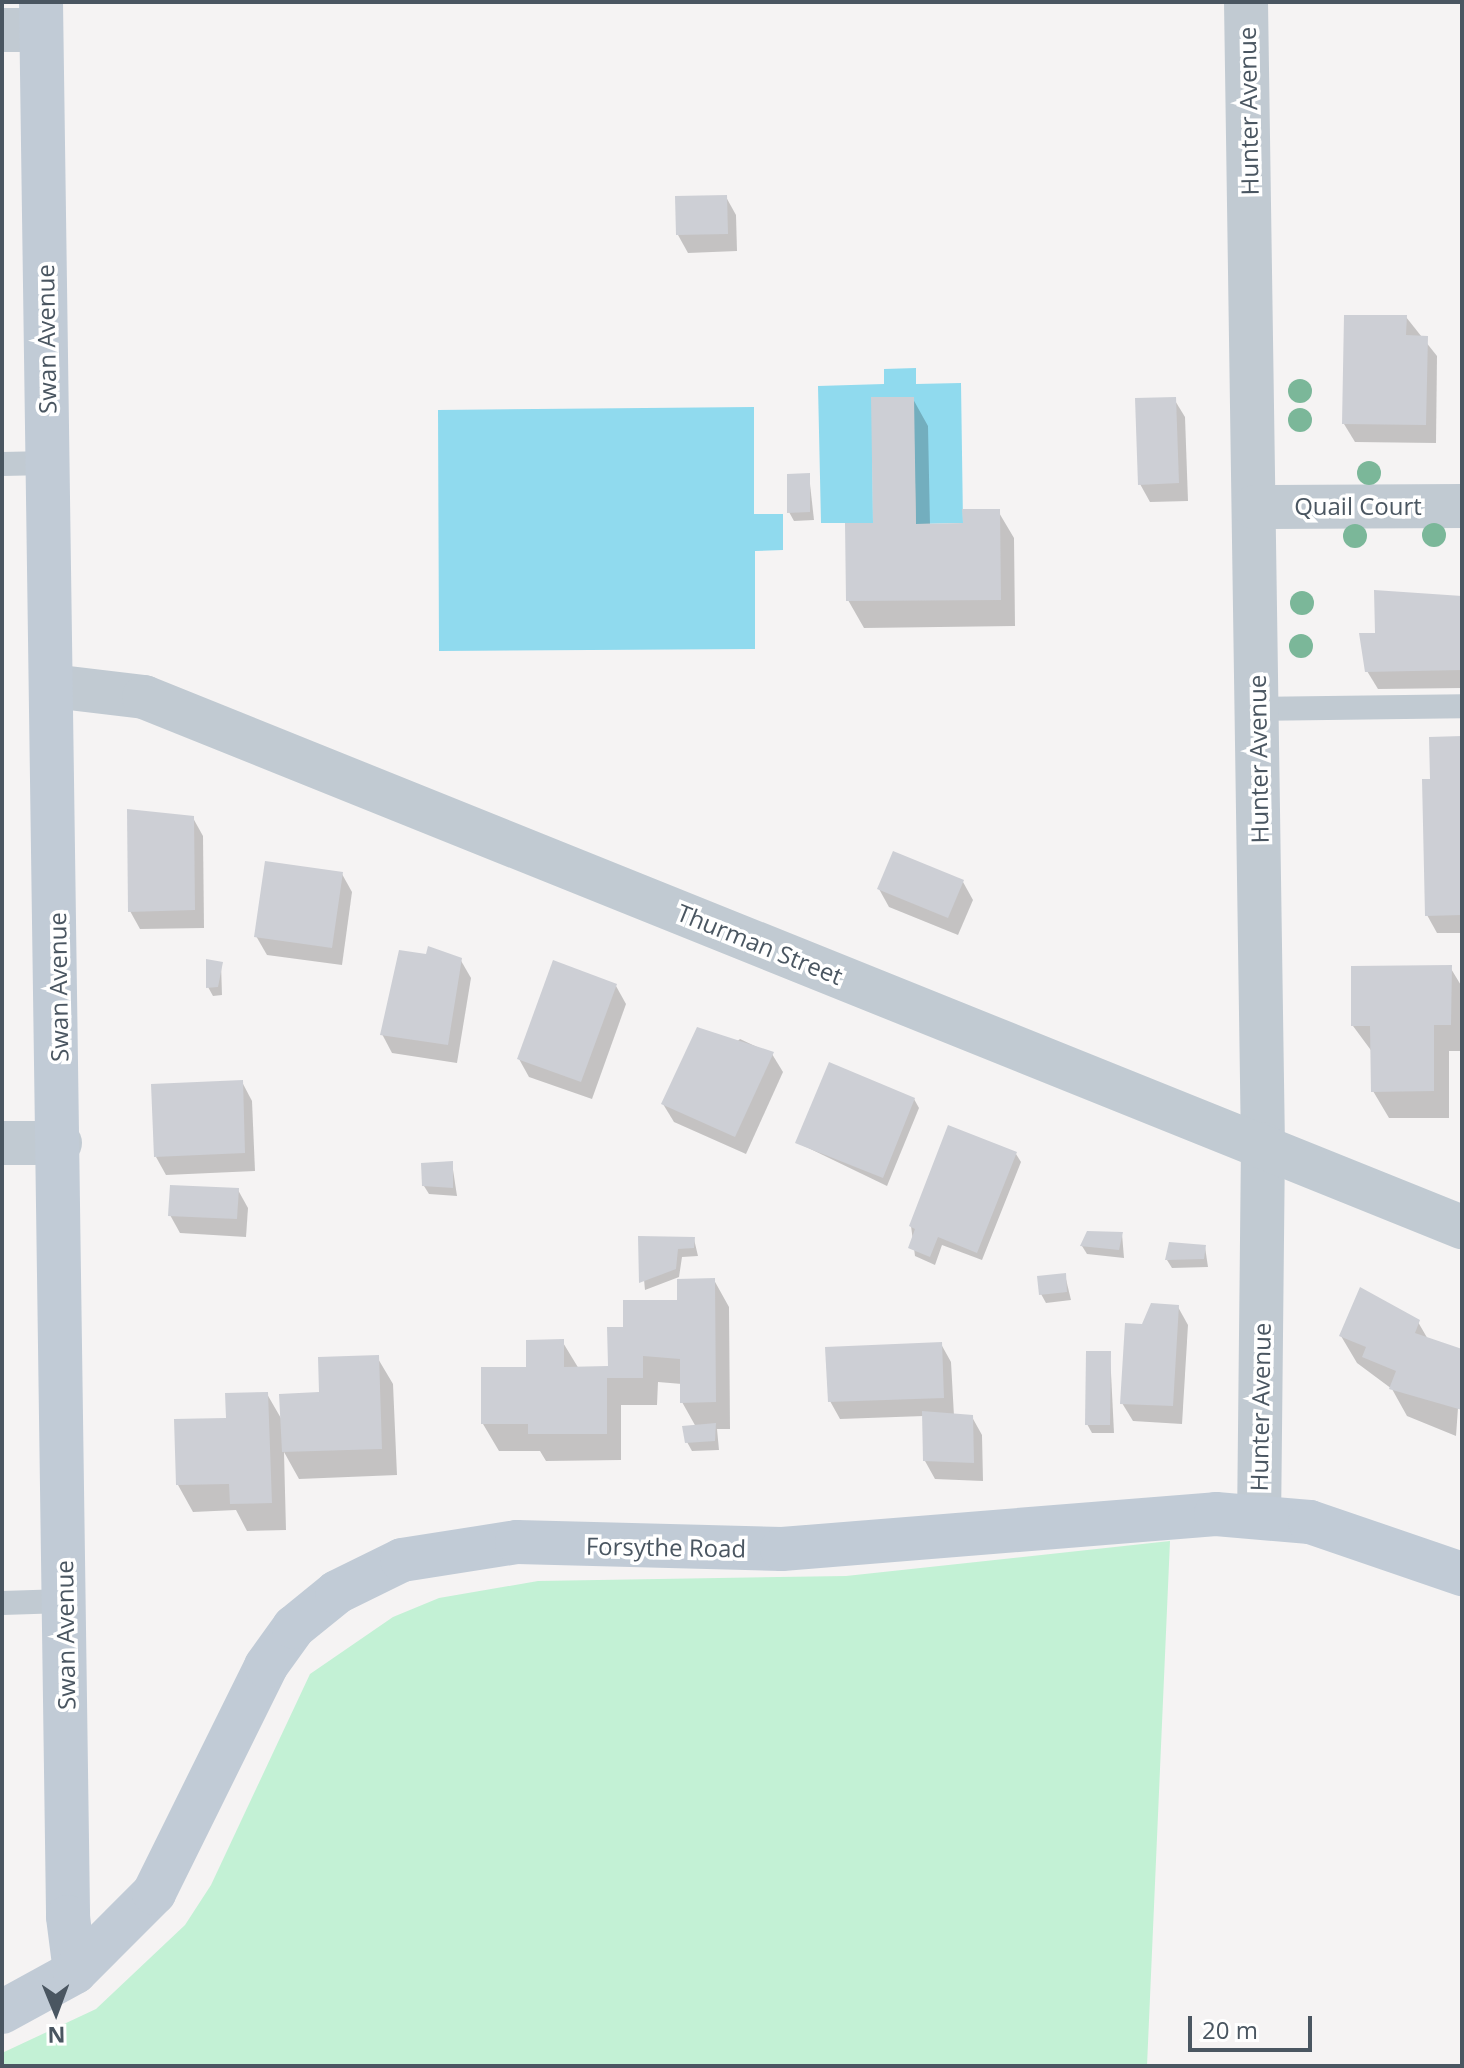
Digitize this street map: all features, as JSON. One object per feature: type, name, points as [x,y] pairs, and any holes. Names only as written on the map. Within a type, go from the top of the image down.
[{"type":"street","name":"Hunter Avenue","points":[[1246,2],[1263,1144],[1259,1516]]},
{"type":"street","name":"Swan Avenue","points":[[28,21],[48,463],[65,1601],[75,1972]]},
{"type":"street","name":"Quail Court","points":[[1254,507],[1462,506]]},
{"type":"street","name":"Thurman Street","points":[[52,686],[144,697],[1263,1144],[1462,1227]]},
{"type":"street","points":[[2,1143],[60,1143]]},
{"type":"street","name":"Forsythe Road","points":[[2,2012],[75,1972],[154,1893],[278,1647],[337,1592],[402,1560],[517,1542],[782,1549],[1152,1516],[1259,1516],[1363,1537],[1462,1574]]},
{"type":"lane","points":[[2,464],[48,463]]},
{"type":"lane","points":[[1257,709],[1462,706]]},
{"type":"lane","points":[[2,1603],[65,1601]]},
{"type":"green space","points":[[1170,1541],[1147,2066],[2,2066],[2,2053],[96,2009],[185,1925],[211,1885],[310,1674],[393,1617],[439,1598],[538,1581],[846,1576]]},
{"type":"water","points":[[916,368],[916,384],[961,383],[963,523],[916,524],[913,397],[872,397],[873,523],[821,523],[818,386],[884,384],[884,369]]},
{"type":"water","points":[[754,407],[754,514],[783,514],[783,550],[755,551],[755,649],[439,651],[438,410]]},
{"type":"building","points":[[727,195],[728,234],[676,235],[675,196]]},
{"type":"building","points":[[1344,315],[1407,315],[1406,335],[1428,336],[1426,425],[1342,424]]},
{"type":"building","points":[[871,397],[914,397],[916,524],[963,523],[962,509],[1000,509],[1001,600],[846,601],[845,523],[873,523]]},
{"type":"building","points":[[1176,397],[1179,483],[1138,485],[1135,398]]},
{"type":"building","points":[[810,473],[810,512],[787,513],[787,474]]},
{"type":"building","points":[[1374,590],[1462,596],[1462,670],[1365,672],[1359,633],[1375,633]]},
{"type":"building","points":[[1462,736],[1462,915],[1425,916],[1422,779],[1430,779],[1429,737]]},
{"type":"building","points":[[127,809],[194,816],[195,910],[128,912]]},
{"type":"building","points":[[893,851],[964,880],[948,918],[877,889]]},
{"type":"building","points":[[265,861],[343,872],[332,948],[254,937]]},
{"type":"building","points":[[428,946],[462,958],[448,1045],[380,1035],[399,950],[426,954]]},
{"type":"building","points":[[206,959],[223,962],[218,987],[206,988]]},
{"type":"building","points":[[553,960],[617,984],[581,1082],[517,1059]]},
{"type":"building","points":[[1452,965],[1451,1025],[1434,1025],[1434,1091],[1371,1092],[1370,1026],[1351,1026],[1351,966]]},
{"type":"building","points":[[697,1027],[774,1052],[735,1137],[661,1104]]},
{"type":"building","points":[[829,1062],[915,1098],[883,1178],[795,1143]]},
{"type":"building","points":[[243,1080],[245,1153],[154,1157],[151,1084]]},
{"type":"building","points":[[948,1125],[1017,1152],[977,1253],[938,1237],[930,1257],[908,1248],[915,1229],[909,1226]]},
{"type":"building","points":[[453,1161],[453,1188],[422,1186],[421,1163]]},
{"type":"building","points":[[170,1185],[239,1188],[237,1219],[168,1216]]},
{"type":"building","points":[[1087,1231],[1123,1232],[1119,1250],[1080,1246]]},
{"type":"building","points":[[638,1236],[695,1237],[694,1248],[678,1249],[676,1269],[639,1283]]},
{"type":"building","points":[[1169,1242],[1206,1245],[1204,1259],[1165,1260]]},
{"type":"building","points":[[1066,1273],[1067,1292],[1039,1295],[1037,1276]]},
{"type":"building","points":[[715,1278],[716,1402],[680,1403],[680,1359],[643,1356],[643,1378],[607,1378],[607,1434],[528,1434],[528,1424],[481,1424],[481,1367],[526,1367],[526,1340],[564,1339],[564,1367],[608,1366],[607,1327],[623,1327],[623,1300],[677,1300],[677,1279]]},
{"type":"building","points":[[1360,1287],[1420,1320],[1415,1333],[1462,1349],[1462,1410],[1389,1389],[1396,1371],[1362,1357],[1366,1347],[1339,1336]]},
{"type":"building","points":[[1151,1303],[1179,1305],[1173,1406],[1120,1404],[1125,1323],[1142,1324]]},
{"type":"building","points":[[942,1342],[944,1398],[828,1402],[825,1347]]},
{"type":"building","points":[[1086,1351],[1111,1351],[1110,1425],[1085,1425]]},
{"type":"building","points":[[379,1355],[382,1449],[282,1452],[279,1394],[319,1392],[318,1357]]},
{"type":"building","points":[[268,1392],[272,1503],[230,1504],[229,1484],[176,1485],[174,1419],[226,1418],[225,1393]]},
{"type":"building","points":[[922,1411],[973,1415],[974,1463],[923,1461]]},
{"type":"building","points":[[716,1423],[715,1441],[685,1443],[682,1426]]}]
